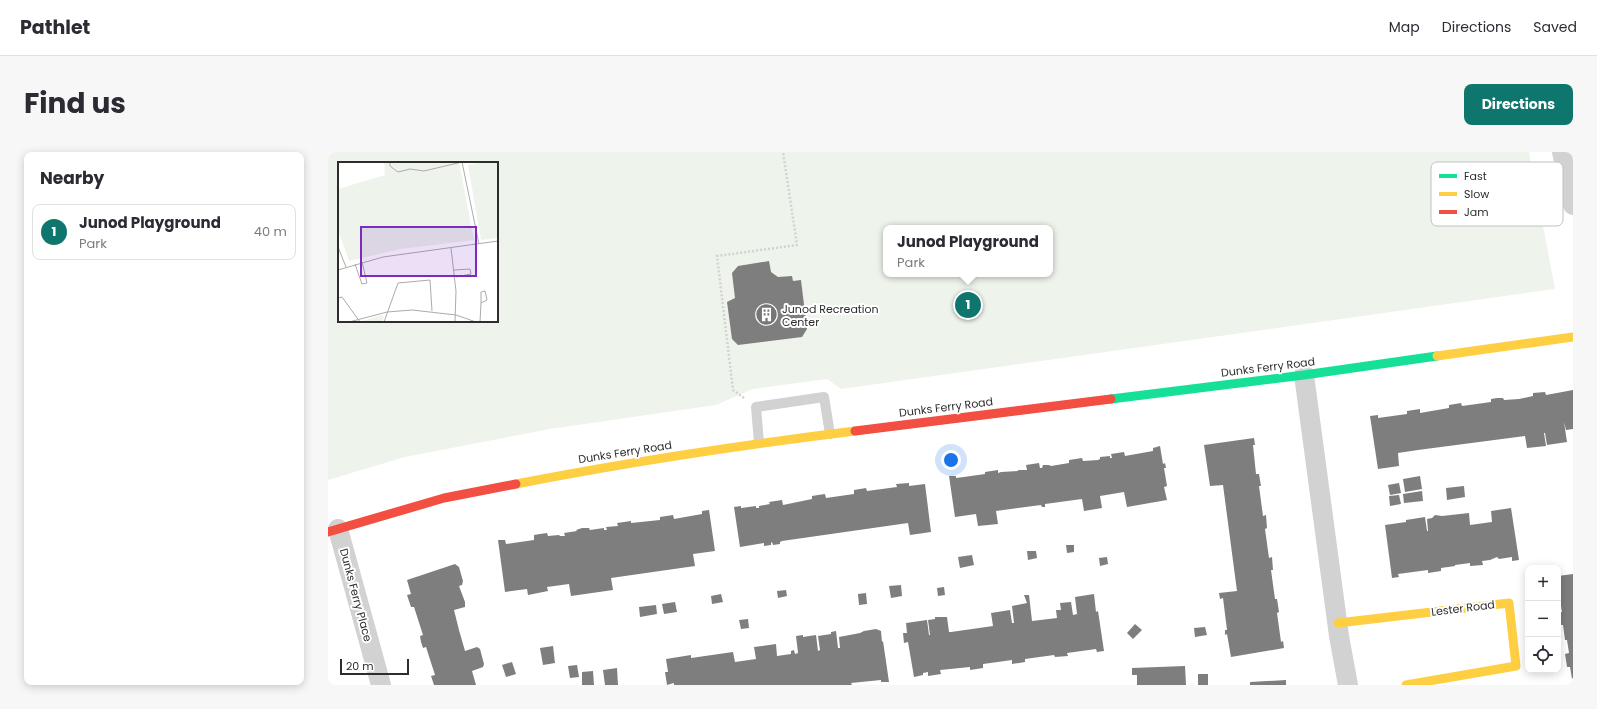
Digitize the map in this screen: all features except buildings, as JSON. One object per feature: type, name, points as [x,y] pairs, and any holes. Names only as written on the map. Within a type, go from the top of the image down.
[{"type":"street","points":[[1562,152],[1573,205]]},
{"type":"street","name":"Dunks Ferry Road","points":[[333,530],[452,497],[567,474],[759,443],[1304,375],[1573,337]]},
{"type":"street","points":[[1304,375],[1348,685]]},
{"type":"street","name":"Dunks Ferry Place","points":[[333,530],[381,685]]},
{"type":"street","name":"Lester Road","points":[[1339,629],[1509,603],[1516,666],[1406,685]]},
{"type":"lane","points":[[759,443],[756,407],[824,397],[830,434]]},
{"type":"path","points":[[756,407],[733,390],[717,256],[797,245],[783,152]]},
{"type":"shaded area","points":[[328,152],[1529,152],[1531,162],[1431,162],[1431,226],[1543,226],[1555,289],[841,389],[827,379],[753,389],[716,405],[550,429],[405,457],[328,480]]},
{"type":"traffic: fast","points":[[1111,399],[1304,375],[1437,356]]},
{"type":"traffic: slow","points":[[1437,356],[1573,337]]},
{"type":"traffic: slow","points":[[516,484],[685,454],[855,431]]},
{"type":"traffic: slow","points":[[1338,623],[1509,603],[1516,666],[1406,685]]},
{"type":"traffic: jam","points":[[855,431],[1111,399]]},
{"type":"traffic: jam","points":[[328,532],[444,498],[516,484]]},
{"type":"place","name":"Junod Playground","points":[[968,305]]},
{"type":"place","name":"Junod Recreation Center","points":[[767,315]]}]
